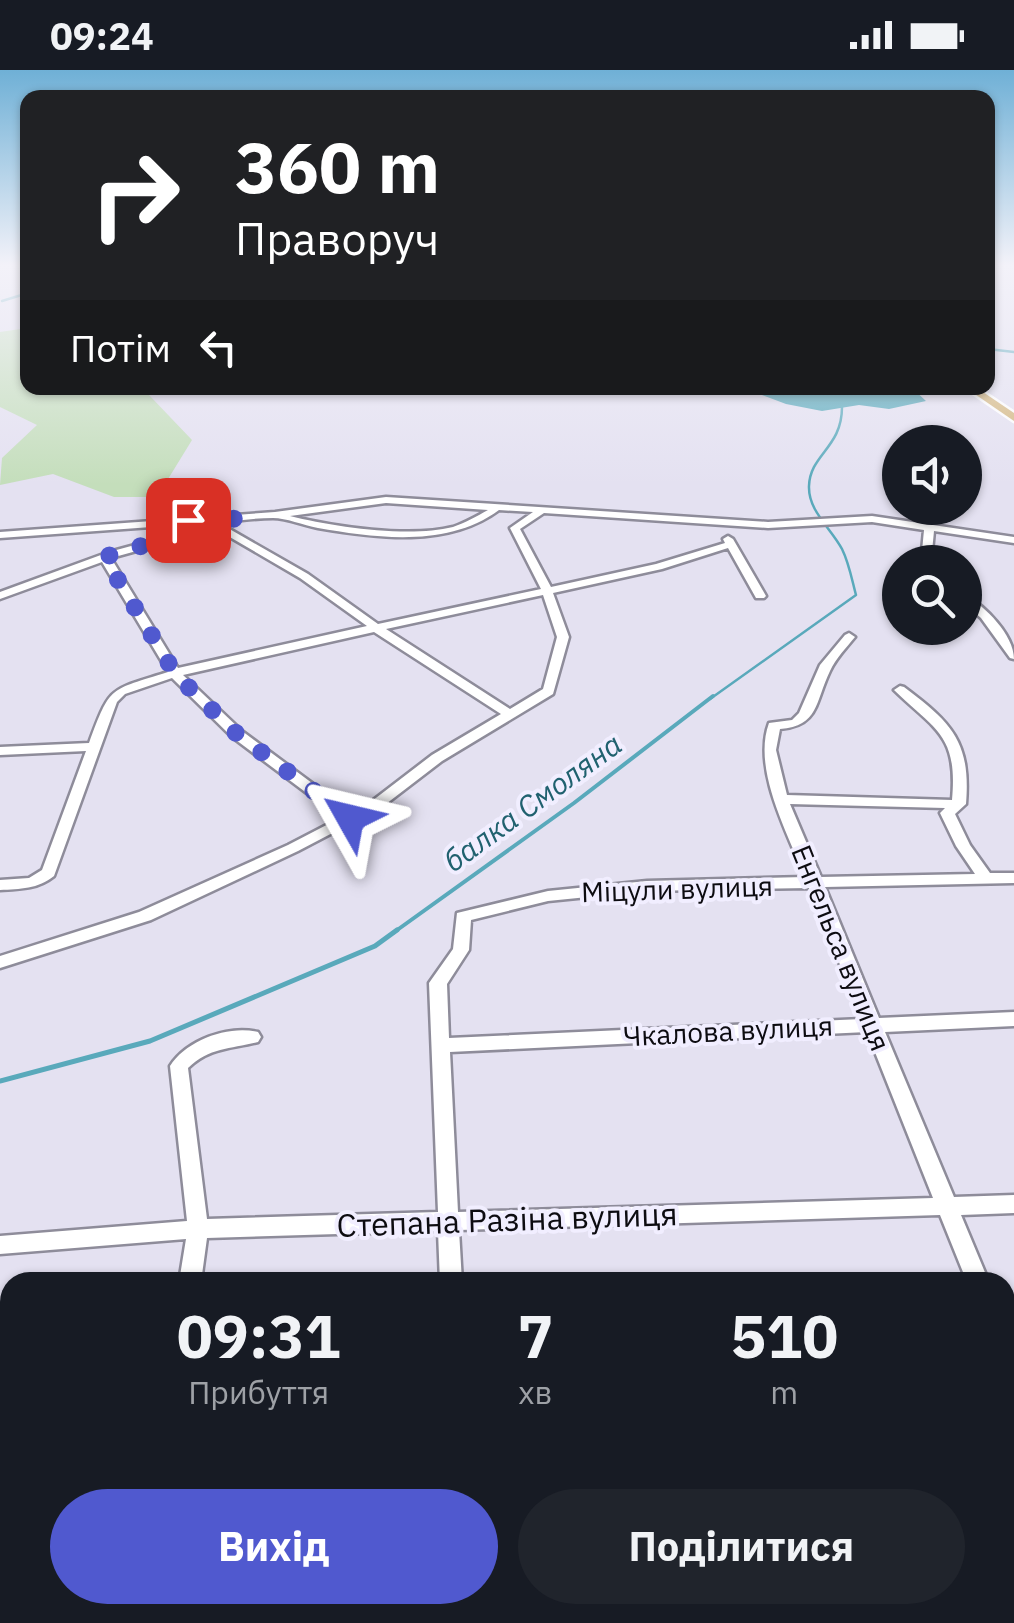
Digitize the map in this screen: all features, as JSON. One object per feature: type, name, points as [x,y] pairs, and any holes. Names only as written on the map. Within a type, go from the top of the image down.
[{"type":"main road","points":[[982,395],[1014,418]]},
{"type":"street","points":[[0,536],[275,515],[374,501],[717,520],[872,520],[1014,540]]},
{"type":"street","points":[[275,515],[328,527],[439,531],[460,528],[499,508]]},
{"type":"street","points":[[0,962],[145,916],[350,818],[549,691],[563,637],[516,528],[530,516],[551,510]]},
{"type":"street","points":[[0,596],[104,557],[243,516]]},
{"type":"street","points":[[717,520],[760,596]]},
{"type":"street","points":[[218,526],[304,576],[510,714]]},
{"type":"street","points":[[928,545],[930,528]]},
{"type":"street","points":[[0,885],[42,879],[48,872],[112,701],[121,692],[175,674],[374,626],[658,568],[730,544]]},
{"type":"street","points":[[104,557],[175,674],[237,734],[350,818]]},
{"type":"street","points":[[982,613],[1014,656]]},
{"type":"street","name":"Енгельса вулиця","points":[[848,638],[826,665],[805,715],[796,724],[774,726],[770,731],[769,750],[781,799],[813,884],[974,1272]]},
{"type":"street","points":[[900,690],[938,719],[954,740],[959,760],[959,804]]},
{"type":"street","points":[[0,751],[95,747]]},
{"type":"street","points":[[781,799],[959,804]]},
{"type":"street","points":[[959,804],[947,813],[963,846],[986,879]]},
{"type":"street","name":"Міцули вулиця","points":[[442,1045],[438,983],[461,950],[463,917],[548,896],[647,886],[1014,878]]},
{"type":"street","name":"Чкалова вулиця","points":[[442,1045],[1014,1019]]},
{"type":"street","points":[[192,1272],[198,1229],[179,1066],[191,1052],[213,1041],[252,1037]]},
{"type":"street","points":[[442,1045],[451,1272]]},
{"type":"street","name":"Степана Разіна вулиця","points":[[0,1245],[198,1229],[1014,1204]]},
{"type":"green space","points":[[0,339],[20,339],[20,395],[149,395],[192,440],[157,497],[114,497],[53,474],[0,485],[2,458],[37,425],[0,407]]},
{"type":"water","points":[[762,395],[920,395],[926,401],[889,409],[859,405],[822,411]]},
{"type":"waterway","points":[[995,350],[1014,352]]},
{"type":"waterway","name":"балка Смоляна","points":[[710,699],[856,595],[844,554],[816,511],[809,486],[815,466],[837,432],[842,407]]},
{"type":"waterway","name":"балка Смоляна","points":[[393,933],[574,803],[713,696]]},
{"type":"waterway","name":"балка Смоляна","points":[[0,1081],[150,1041],[375,946],[397,930]]},
{"type":"route","points":[[188,520],[243,516],[104,557],[176,675],[237,734],[350,818]]}]
